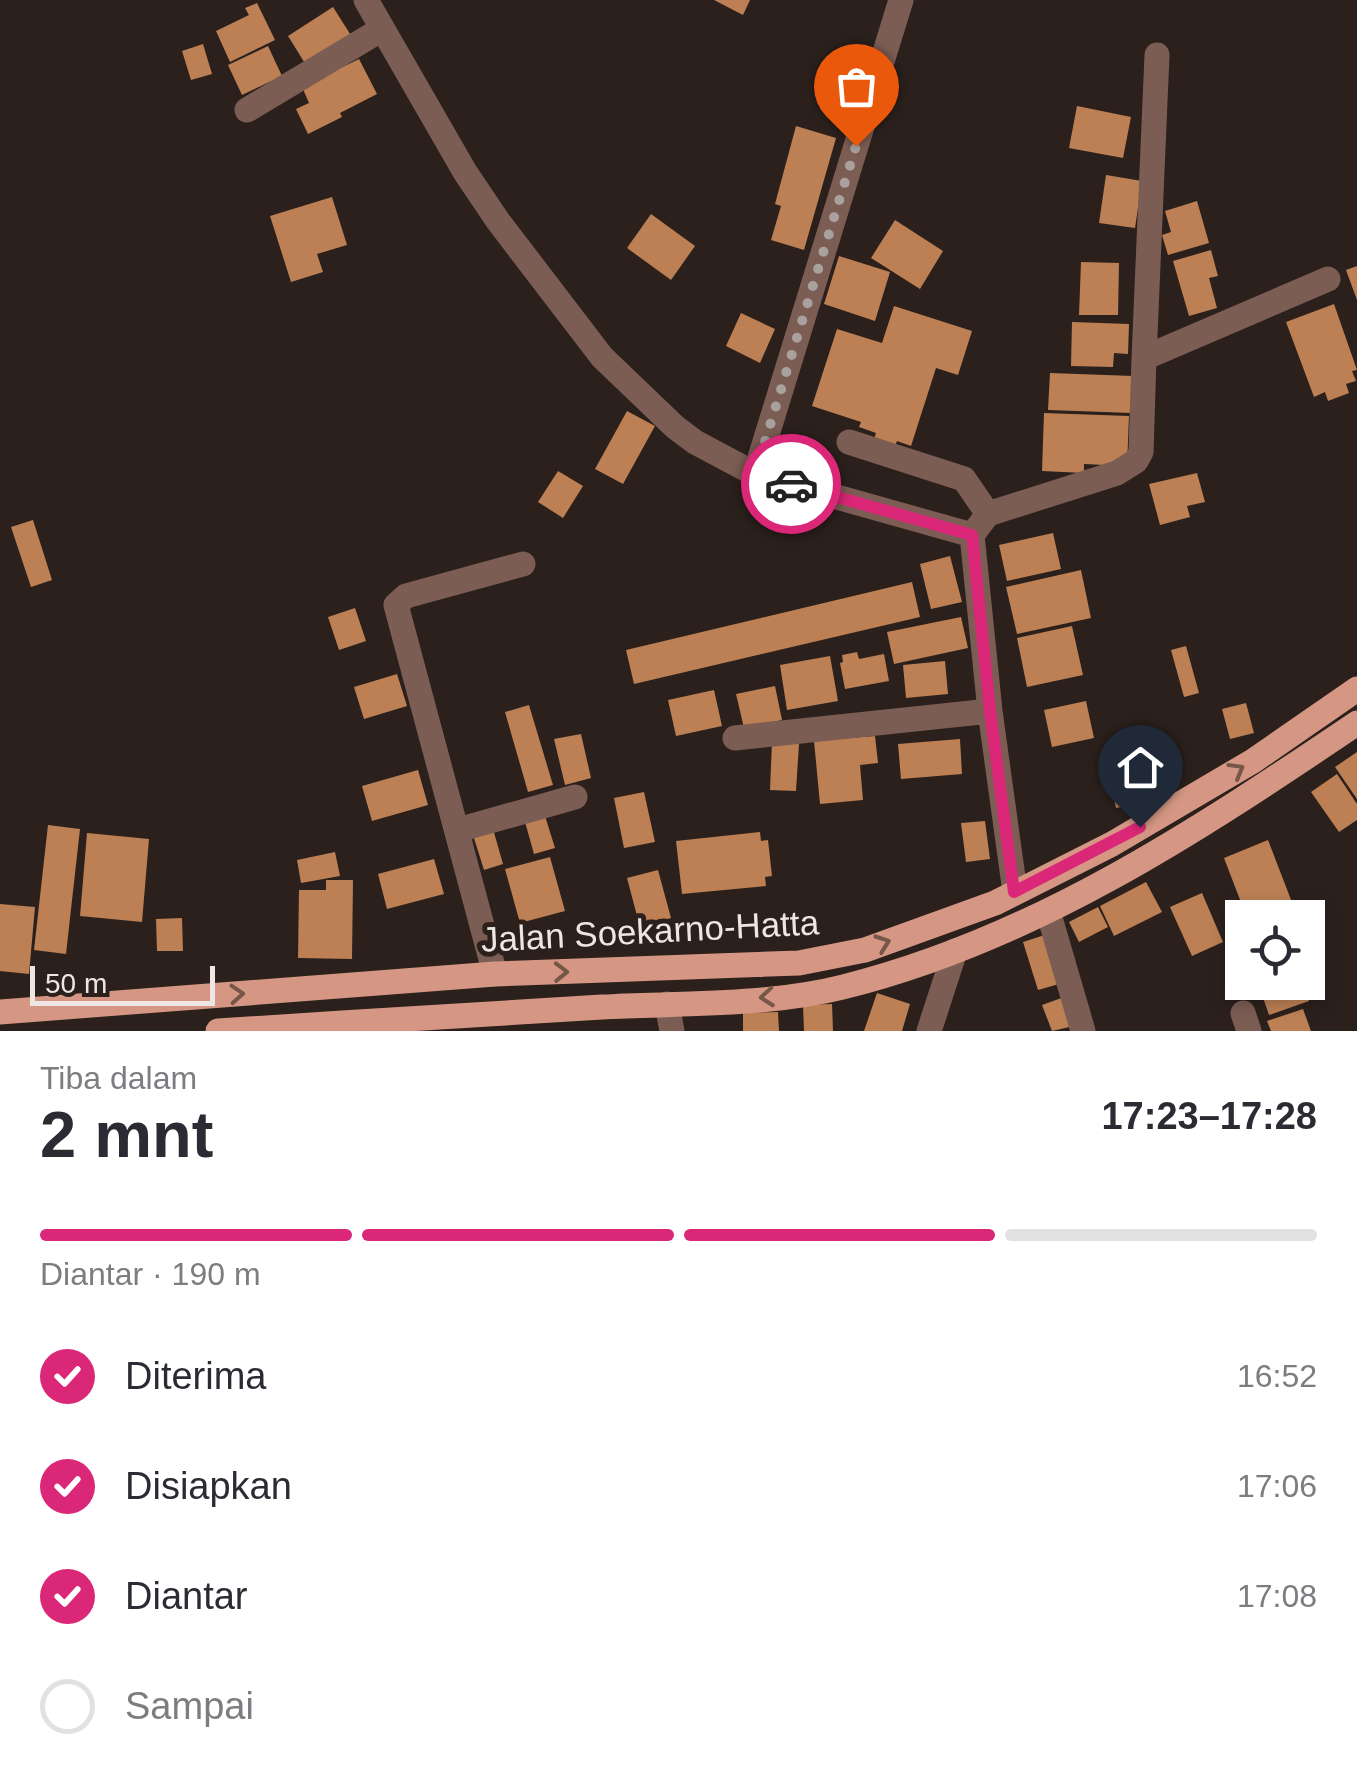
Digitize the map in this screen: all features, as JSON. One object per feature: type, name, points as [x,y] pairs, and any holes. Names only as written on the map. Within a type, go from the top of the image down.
[{"type":"main road","name":"Jalan Soekarno-Hatta","points":[[0,1012],[495,974],[798,963],[865,950],[1005,897],[1112,844],[1253,761],[1357,689]]},
{"type":"main road","name":"Jalan Soekarno-Hatta","points":[[218,1031],[399,1025],[808,993],[842,987],[955,950],[1123,874],[1357,723]]},
{"type":"main road","points":[[1003,930],[1005,897]]},
{"type":"street","points":[[366,0],[465,172],[498,221],[580,330],[624,379],[695,442],[755,474],[980,525],[1117,473],[1136,461],[1141,452],[1157,55]]},
{"type":"street","points":[[755,474],[901,0]]},
{"type":"street","points":[[246,110],[382,30]]},
{"type":"street","points":[[1144,358],[1328,279]]},
{"type":"street","points":[[849,442],[964,479],[980,525],[1005,897]]},
{"type":"street","points":[[495,974],[396,605],[406,596],[523,564]]},
{"type":"street","points":[[735,738],[990,711]]},
{"type":"street","points":[[458,830],[575,797]]},
{"type":"street","points":[[1048,911],[1083,1031]]},
{"type":"street","points":[[929,1031],[955,950]]},
{"type":"street","points":[[667,1004],[672,1031]]},
{"type":"building","points":[[714,0],[750,0],[743,15]]},
{"type":"building","points":[[257,3],[275,40],[230,62],[216,31],[249,15],[245,8]]},
{"type":"building","points":[[333,7],[352,37],[306,65],[288,36]]},
{"type":"building","points":[[203,44],[212,74],[191,80],[182,51]]},
{"type":"building","points":[[268,46],[282,76],[242,95],[228,65]]},
{"type":"building","points":[[359,59],[377,94],[308,134],[296,109],[309,103],[302,87]]},
{"type":"building","points":[[1077,106],[1131,117],[1123,158],[1069,148]]},
{"type":"building","points":[[796,126],[836,138],[804,250],[771,240],[781,206],[775,204]]},
{"type":"building","points":[[1106,175],[1142,181],[1135,228],[1099,223]]},
{"type":"building","points":[[332,197],[347,245],[317,254],[323,272],[291,282],[270,216]]},
{"type":"building","points":[[1197,201],[1209,243],[1168,255],[1162,235],[1171,232],[1165,211]]},
{"type":"building","points":[[651,214],[695,246],[671,280],[627,248]]},
{"type":"building","points":[[895,220],[943,251],[920,289],[871,258]]},
{"type":"building","points":[[1211,250],[1218,276],[1209,278],[1217,308],[1189,316],[1173,261]]},
{"type":"building","points":[[839,256],[890,272],[875,321],[824,304]]},
{"type":"building","points":[[1081,262],[1119,263],[1118,315],[1079,315]]},
{"type":"building","points":[[1357,266],[1357,300],[1346,270]]},
{"type":"building","points":[[1334,304],[1357,370],[1352,371],[1356,381],[1346,384],[1349,393],[1328,401],[1325,392],[1314,397],[1286,322]]},
{"type":"building","points":[[894,306],[972,331],[958,375],[936,368],[911,446],[897,441],[894,449],[873,442],[876,433],[859,427],[861,422],[812,406],[837,329],[882,343]]},
{"type":"building","points":[[741,313],[775,329],[760,363],[726,346]]},
{"type":"building","points":[[1072,322],[1129,324],[1128,354],[1114,353],[1113,367],[1071,366]]},
{"type":"building","points":[[1050,373],[1133,376],[1132,413],[1048,410]]},
{"type":"building","points":[[627,411],[655,426],[623,484],[595,469]]},
{"type":"building","points":[[1044,413],[1129,416],[1127,466],[1084,464],[1084,473],[1042,471]]},
{"type":"building","points":[[558,471],[583,486],[563,518],[538,502]]},
{"type":"building","points":[[1197,473],[1205,502],[1187,506],[1190,517],[1160,525],[1149,484]]},
{"type":"building","points":[[33,520],[52,580],[31,587],[11,527]]},
{"type":"building","points":[[1053,533],[1061,569],[1007,581],[999,545]]},
{"type":"building","points":[[950,556],[962,602],[931,609],[920,564]]},
{"type":"building","points":[[1081,570],[1091,618],[1017,634],[1006,587]]},
{"type":"building","points":[[912,582],[920,617],[634,684],[626,650]]},
{"type":"building","points":[[355,608],[366,641],[339,650],[328,617]]},
{"type":"building","points":[[961,617],[968,648],[894,664],[887,632]]},
{"type":"building","points":[[1072,626],[1083,675],[1027,687],[1017,638]]},
{"type":"building","points":[[1186,646],[1199,693],[1184,697],[1171,650]]},
{"type":"building","points":[[857,652],[859,659],[884,654],[889,681],[845,689],[842,655]]},
{"type":"building","points":[[830,656],[838,701],[787,710],[780,665]]},
{"type":"building","points":[[945,661],[948,694],[906,698],[903,665]]},
{"type":"building","points":[[397,674],[407,706],[364,719],[354,687]]},
{"type":"building","points":[[775,686],[782,720],[744,728],[736,694]]},
{"type":"building","points":[[714,690],[722,726],[676,736],[668,700]]},
{"type":"building","points":[[1086,701],[1094,738],[1052,747],[1044,710]]},
{"type":"building","points":[[1246,703],[1254,733],[1230,739],[1222,709]]},
{"type":"building","points":[[529,705],[553,785],[528,792],[505,712]]},
{"type":"building","points":[[581,734],[591,778],[565,785],[554,739]]},
{"type":"building","points":[[875,736],[878,763],[860,765],[863,800],[820,804],[814,741]]},
{"type":"building","points":[[960,739],[962,774],[901,779],[898,744]]},
{"type":"building","points":[[772,742],[799,744],[796,791],[770,790]]},
{"type":"building","points":[[1357,752],[1357,799],[1335,767]]},
{"type":"building","points":[[1135,769],[1142,803],[1116,808],[1109,775]]},
{"type":"building","points":[[418,770],[428,805],[372,821],[362,786]]},
{"type":"building","points":[[1337,774],[1357,804],[1357,820],[1339,832],[1311,792]]},
{"type":"building","points":[[644,792],[655,842],[624,848],[614,798]]},
{"type":"building","points":[[545,816],[555,848],[534,854],[525,822]]},
{"type":"building","points":[[985,821],[990,859],[966,862],[961,823]]},
{"type":"building","points":[[48,825],[80,829],[66,954],[34,950]]},
{"type":"building","points":[[493,829],[503,864],[484,870],[473,835]]},
{"type":"building","points":[[760,832],[761,841],[768,840],[772,876],[765,877],[766,886],[682,894],[676,841]]},
{"type":"building","points":[[87,833],[149,839],[142,922],[80,916]]},
{"type":"building","points":[[1268,840],[1291,900],[1240,900],[1224,858]]},
{"type":"building","points":[[335,852],[340,876],[301,883],[297,860]]},
{"type":"building","points":[[550,857],[565,911],[520,923],[505,869]]},
{"type":"building","points":[[434,859],[444,894],[387,909],[378,874]]},
{"type":"building","points":[[658,870],[671,918],[640,927],[627,878]]},
{"type":"building","points":[[326,880],[353,880],[352,959],[298,958],[299,890],[326,890]]},
{"type":"building","points":[[1146,882],[1162,912],[1114,936],[1100,906]]},
{"type":"building","points":[[1202,893],[1223,942],[1192,956],[1170,907]]},
{"type":"building","points":[[0,904],[35,907],[29,974],[0,971]]},
{"type":"building","points":[[1098,907],[1108,927],[1079,942],[1069,922]]},
{"type":"building","points":[[182,918],[183,951],[157,951],[156,919]]},
{"type":"building","points":[[1051,933],[1066,982],[1038,990],[1023,942]]},
{"type":"building","points":[[877,993],[910,1004],[902,1031],[864,1031]]},
{"type":"building","points":[[1067,996],[1078,1025],[1052,1031],[1042,1005]]},
{"type":"building","points":[[1264,1000],[1309,1000],[1309,1001],[1269,1015]]},
{"type":"building","points":[[832,1004],[833,1031],[804,1031],[803,1005]]},
{"type":"building","points":[[1303,1009],[1311,1031],[1271,1031],[1267,1021]]},
{"type":"building","points":[[778,1012],[779,1031],[743,1031],[743,1013]]},
{"type":"way so far","points":[[791,484],[755,474],[856,146]]},
{"type":"route","points":[[791,484],[972,535],[1014,892],[1140,827]]}]
